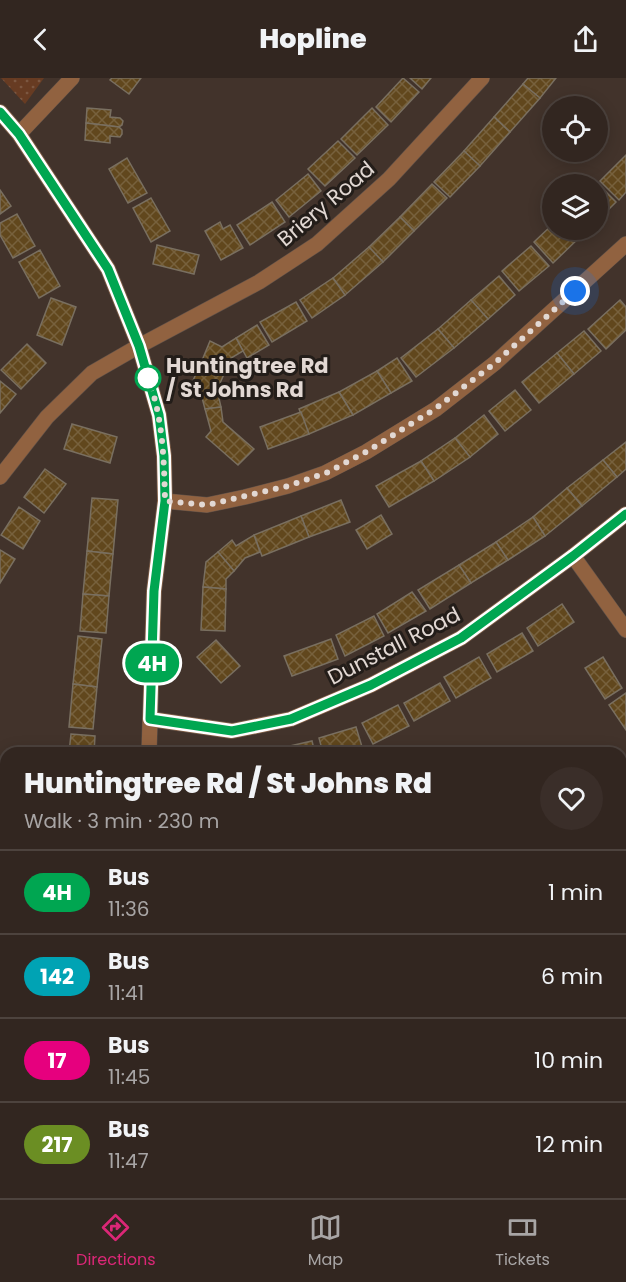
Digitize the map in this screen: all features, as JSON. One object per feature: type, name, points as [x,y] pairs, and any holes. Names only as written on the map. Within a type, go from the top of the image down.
[{"type":"street","points":[[19,134],[72,78]]},
{"type":"street","name":"Briery Road","points":[[0,477],[47,417],[92,373],[259,282],[317,244],[389,179],[482,78]]},
{"type":"street","points":[[0,112],[19,134],[108,269],[139,346],[159,415],[164,456],[165,501],[154,591],[149,747]]},
{"type":"street","points":[[165,501],[207,505],[245,497],[326,473],[366,452],[435,409],[495,363],[626,244]]},
{"type":"street","name":"Dunstall Road","points":[[150,719],[232,731],[291,719],[371,685],[461,638],[626,514]]},
{"type":"street","points":[[573,556],[626,630]]},
{"type":"green space","points":[[1,78],[44,78],[25,104]]},
{"type":"building","points":[[112,78],[141,78],[129,94],[110,80]]},
{"type":"building","points":[[403,78],[419,92],[391,122],[376,107]]},
{"type":"building","points":[[410,78],[431,78],[422,89]]},
{"type":"building","points":[[528,78],[556,78],[540,98],[523,84]]},
{"type":"building","points":[[523,84],[540,98],[510,132],[494,117]]},
{"type":"building","points":[[87,108],[111,110],[110,117],[120,118],[123,121],[122,125],[119,127],[86,123]]},
{"type":"building","points":[[372,108],[388,125],[357,155],[341,139]]},
{"type":"building","points":[[494,117],[510,132],[480,166],[464,151]]},
{"type":"building","points":[[86,123],[119,127],[122,134],[120,137],[110,136],[110,143],[85,140]]},
{"type":"building","points":[[338,141],[355,158],[325,186],[308,169]]},
{"type":"building","points":[[464,151],[480,166],[450,197],[434,182]]},
{"type":"building","points":[[626,155],[626,192],[619,200],[608,189],[607,174]]},
{"type":"building","points":[[127,158],[147,193],[128,203],[109,169]]},
{"type":"building","points":[[308,174],[321,191],[289,217],[276,200]]},
{"type":"building","points":[[432,184],[447,198],[414,231],[400,217]]},
{"type":"building","points":[[0,190],[11,206],[0,214]]},
{"type":"building","points":[[608,194],[616,202],[608,210]]},
{"type":"building","points":[[151,198],[170,231],[151,242],[133,208]]},
{"type":"building","points":[[272,202],[285,222],[250,245],[237,225]]},
{"type":"building","points":[[17,214],[35,246],[13,258],[0,235],[0,223]]},
{"type":"building","points":[[400,217],[414,231],[383,262],[369,247]]},
{"type":"building","points":[[220,222],[223,229],[230,225],[243,248],[221,260],[205,231]]},
{"type":"building","points":[[542,234],[542,240],[577,240],[553,263],[534,242]]},
{"type":"building","points":[[157,245],[199,255],[194,274],[153,264]]},
{"type":"building","points":[[531,246],[549,266],[519,291],[502,271]]},
{"type":"building","points":[[369,247],[383,262],[345,295],[333,278]]},
{"type":"building","points":[[40,250],[60,286],[39,298],[19,262]]},
{"type":"building","points":[[499,276],[515,295],[488,319],[471,300]]},
{"type":"building","points":[[333,278],[345,295],[312,318],[300,300]]},
{"type":"building","points":[[51,298],[76,307],[62,345],[37,335]]},
{"type":"building","points":[[471,300],[488,319],[454,348],[438,329]]},
{"type":"building","points":[[620,300],[626,307],[626,330],[606,349],[588,329]]},
{"type":"building","points":[[296,302],[307,321],[272,342],[260,322]]},
{"type":"building","points":[[257,325],[269,345],[247,358],[236,338]]},
{"type":"building","points":[[438,329],[454,348],[416,377],[401,358]]},
{"type":"building","points":[[584,331],[601,351],[574,374],[557,353]]},
{"type":"building","points":[[236,338],[243,351],[231,358],[224,374],[201,363],[210,341],[222,347]]},
{"type":"building","points":[[27,344],[46,363],[21,389],[1,370]]},
{"type":"building","points":[[557,353],[574,374],[539,403],[522,382]]},
{"type":"building","points":[[397,358],[412,381],[391,393],[377,371]]},
{"type":"building","points":[[201,363],[224,374],[217,390],[221,407],[205,409],[200,390],[191,385]]},
{"type":"building","points":[[377,371],[391,393],[353,415],[339,392]]},
{"type":"building","points":[[0,381],[16,394],[0,413]]},
{"type":"building","points":[[515,390],[531,410],[505,431],[489,411]]},
{"type":"building","points":[[339,392],[353,415],[309,434],[299,409]]},
{"type":"building","points":[[221,407],[223,422],[254,449],[238,465],[206,437],[211,431],[205,409]]},
{"type":"building","points":[[301,412],[309,434],[268,449],[260,427]]},
{"type":"building","points":[[484,415],[498,434],[470,457],[455,438]]},
{"type":"building","points":[[72,424],[117,437],[110,463],[64,449]]},
{"type":"building","points":[[455,438],[470,457],[434,481],[421,461]]},
{"type":"building","points":[[626,442],[626,469],[617,477],[603,460]]},
{"type":"building","points":[[603,460],[617,477],[582,506],[567,488]]},
{"type":"building","points":[[421,461],[434,481],[389,507],[376,486]]},
{"type":"building","points":[[45,469],[66,484],[44,513],[24,497]]},
{"type":"building","points":[[567,488],[582,506],[545,536],[533,517]]},
{"type":"building","points":[[92,498],[118,500],[113,554],[87,551]]},
{"type":"building","points":[[341,500],[350,522],[309,537],[301,516]]},
{"type":"building","points":[[19,507],[40,521],[23,549],[1,535]]},
{"type":"building","points":[[381,515],[392,534],[367,549],[356,530]]},
{"type":"building","points":[[301,516],[309,537],[262,556],[254,535]]},
{"type":"building","points":[[533,517],[545,536],[508,560],[496,542]]},
{"type":"building","points":[[254,535],[260,552],[245,558],[234,571],[218,552],[232,540],[236,546]]},
{"type":"building","points":[[496,542],[508,560],[471,583],[459,565]]},
{"type":"building","points":[[0,550],[15,559],[0,583]]},
{"type":"building","points":[[87,551],[113,554],[109,596],[83,594]]},
{"type":"building","points":[[218,552],[234,571],[226,579],[226,589],[203,587],[206,562]]},
{"type":"building","points":[[459,565],[471,583],[430,609],[418,590]]},
{"type":"building","points":[[203,587],[226,589],[225,631],[201,630]]},
{"type":"building","points":[[412,592],[426,611],[388,633],[377,614]]},
{"type":"building","points":[[83,594],[109,596],[106,633],[80,631]]},
{"type":"building","points":[[562,604],[574,622],[538,646],[527,628]]},
{"type":"building","points":[[374,616],[384,636],[345,656],[336,635]]},
{"type":"building","points":[[522,633],[533,651],[497,672],[487,654]]},
{"type":"building","points":[[78,636],[102,639],[97,687],[73,684]]},
{"type":"building","points":[[331,639],[338,659],[292,676],[284,656]]},
{"type":"building","points":[[216,640],[240,666],[221,683],[197,657]]},
{"type":"building","points":[[479,657],[491,678],[456,698],[444,677]]},
{"type":"building","points":[[603,657],[622,688],[605,699],[585,668]]},
{"type":"building","points":[[440,683],[450,701],[414,721],[404,703]]},
{"type":"building","points":[[73,684],[97,687],[93,729],[69,727]]},
{"type":"building","points":[[626,693],[626,730],[609,705]]},
{"type":"building","points":[[398,705],[409,726],[373,744],[362,723]]},
{"type":"building","points":[[356,727],[362,747],[321,747],[319,738]]},
{"type":"building","points":[[71,734],[95,736],[94,747],[70,747]]},
{"type":"building","points":[[312,741],[314,747],[286,747]]},
{"type":"bus line","name":"4H","points":[[0,112],[19,134],[108,269],[139,346],[159,415],[164,456],[165,501],[154,591],[150,719],[232,731],[291,719],[371,685],[461,638],[626,514]]},
{"type":"place","name":"Huntingtree Rd / St Johns Rd","points":[[148,378]]},
{"type":"route","points":[[148,378],[159,415],[164,456],[165,501],[207,505],[288,486],[326,473],[366,452],[435,409],[495,363],[575,291]]}]
